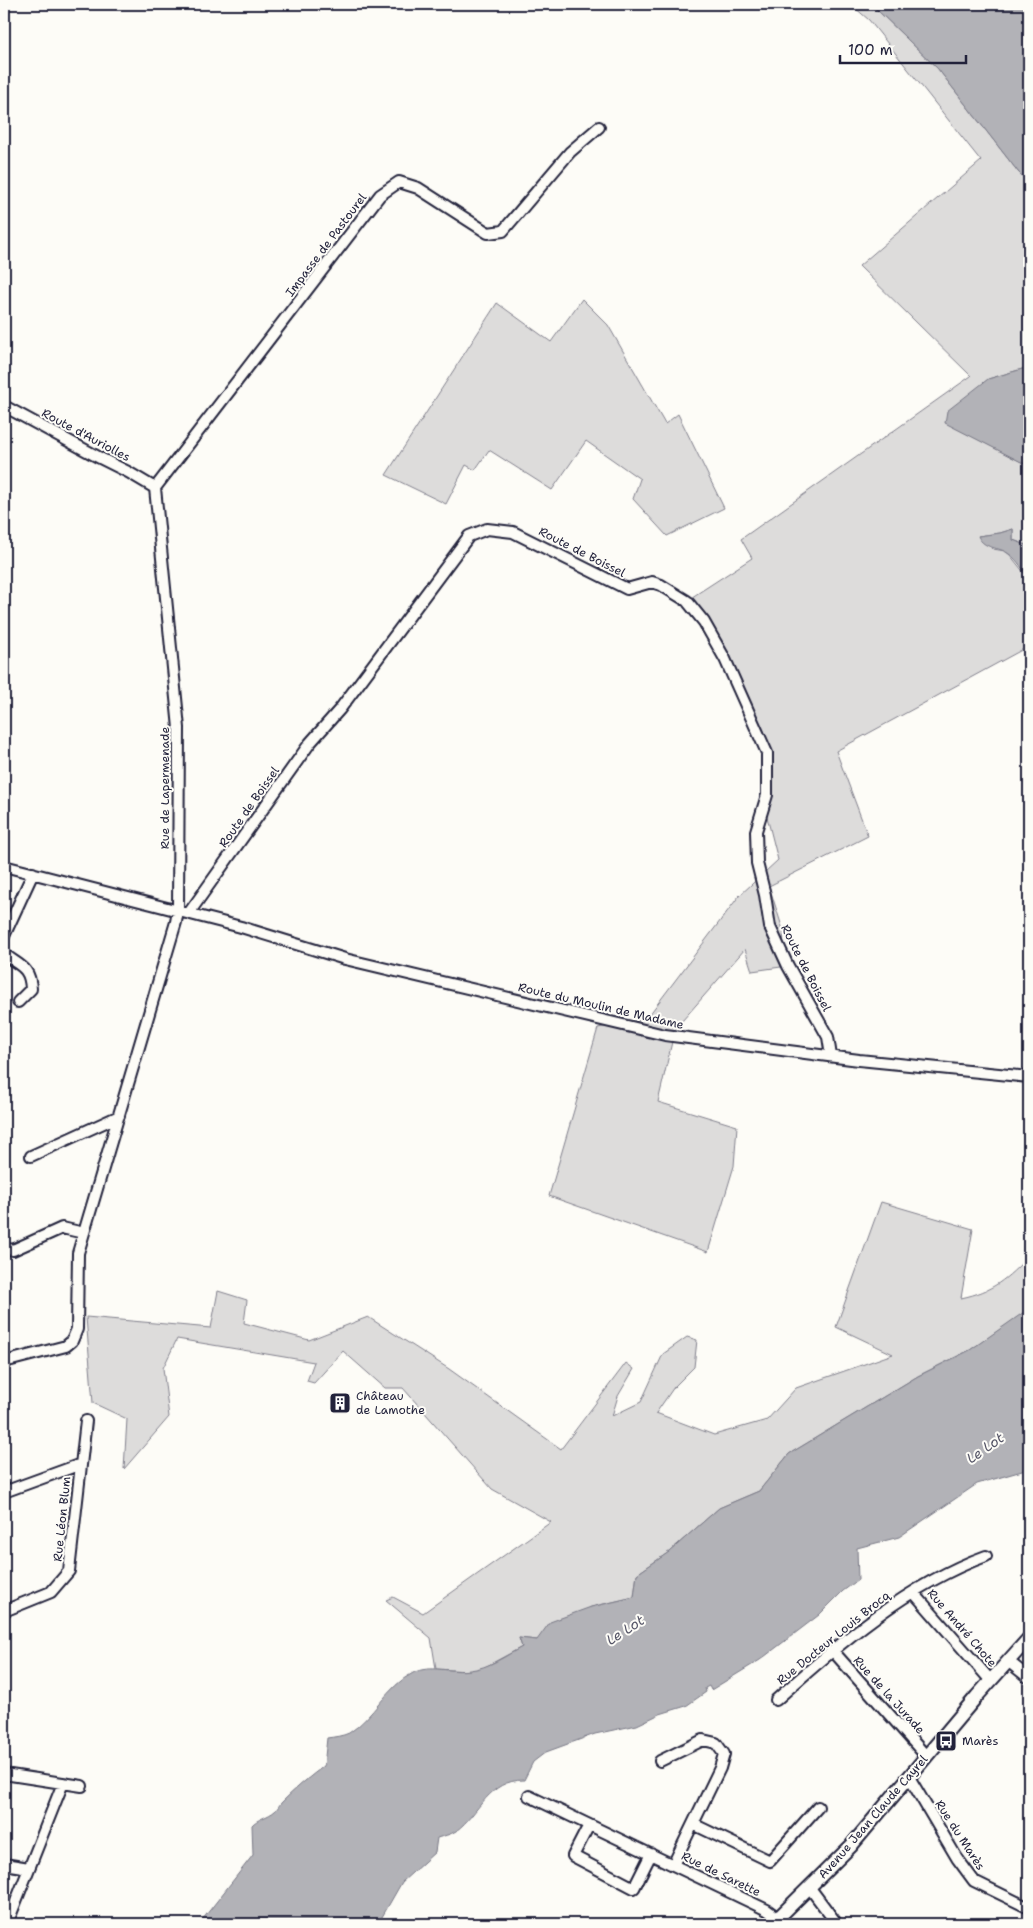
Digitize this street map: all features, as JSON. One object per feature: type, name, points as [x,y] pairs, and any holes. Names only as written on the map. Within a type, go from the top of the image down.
[{"type":"main road","name":"Avenue Jean Claude Cayrel","points":[[775,1921],[850,1846],[1029,1638]]},
{"type":"street","name":"Impasse de Pastourel","points":[[155,488],[380,194],[399,182],[418,188],[488,233],[503,231],[570,152],[599,127]]},
{"type":"street","name":"Route d'Auriolles","points":[[4,406],[155,488]]},
{"type":"street","name":"Rue de Lapermenade","points":[[4,1362],[66,1346],[72,1341],[77,1329],[78,1253],[176,922],[178,910],[179,728],[155,488]]},
{"type":"street","name":"Route de Boissel","points":[[189,913],[310,743],[340,709],[469,536],[487,529],[513,532],[627,589],[652,582],[661,585],[687,602],[704,622],[725,659],[767,753],[767,795],[756,831],[757,864],[765,895],[770,927],[788,966],[828,1037],[831,1056]]},
{"type":"street","points":[[4,866],[178,910]]},
{"type":"street","points":[[4,936],[33,873]]},
{"type":"street","name":"Route du Moulin de Madame","points":[[178,910],[345,959],[665,1035],[831,1056],[1029,1077]]},
{"type":"street","points":[[4,954],[18,962],[31,978],[31,989],[18,1002]]},
{"type":"street","points":[[31,1156],[119,1116]]},
{"type":"street","points":[[4,1248],[13,1250],[62,1228],[84,1233]]},
{"type":"street","name":"Rue Léon Blum","points":[[4,1611],[51,1592],[69,1571],[86,1420]]},
{"type":"street","points":[[4,1492],[81,1464]]},
{"type":"street","name":"Rue Docteur Louis Brocq","points":[[776,1700],[833,1651],[886,1610],[961,1565],[986,1556]]},
{"type":"street","name":"Rue André Chote","points":[[914,1593],[991,1681]]},
{"type":"street","name":"Rue de la Jurade","points":[[833,1651],[926,1756]]},
{"type":"street","points":[[1008,1661],[1029,1678]]},
{"type":"street","points":[[660,1761],[703,1740],[716,1743],[724,1754],[720,1768],[673,1865]]},
{"type":"street","points":[[4,1774],[82,1786]]},
{"type":"street","name":"Rue du Marès","points":[[908,1777],[957,1858],[974,1881],[1029,1908]]},
{"type":"street","points":[[7,1924],[63,1783]]},
{"type":"street","name":"Rue de Sarette","points":[[529,1796],[767,1910],[775,1921]]},
{"type":"street","points":[[693,1824],[770,1861],[818,1807]]},
{"type":"street","points":[[590,1825],[573,1856],[634,1888],[651,1854]]},
{"type":"street","points":[[4,1864],[29,1868]]},
{"type":"street","points":[[810,1888],[837,1924]]},
{"type":"shaded area","points":[[835,4],[871,4],[938,69],[1019,173],[1029,182],[1029,367],[988,379],[945,422],[1029,466],[1029,546],[1013,540],[1013,529],[978,536],[993,549],[1005,551],[1010,555],[1029,579],[1029,646],[836,751],[868,836],[769,886],[784,933],[781,967],[752,971],[745,949],[675,1029],[658,1102],[737,1126],[734,1166],[708,1252],[549,1196],[598,1028],[646,1019],[739,896],[778,860],[764,805],[770,758],[705,633],[686,601],[752,558],[741,539],[971,376],[859,266],[981,161],[869,20],[854,7],[838,6]]},
{"type":"shaded area","points":[[582,299],[608,325],[665,424],[678,414],[724,508],[667,536],[633,499],[640,479],[586,441],[552,490],[489,450],[475,470],[466,465],[446,504],[386,475],[497,303],[551,342]]},
{"type":"shaded area","points":[[881,1202],[973,1229],[961,1298],[991,1288],[1029,1256],[1029,1310],[970,1350],[918,1376],[789,1454],[759,1491],[719,1508],[669,1552],[637,1574],[634,1597],[591,1607],[537,1640],[519,1638],[522,1647],[483,1668],[468,1671],[436,1669],[431,1638],[386,1600],[393,1597],[423,1613],[551,1522],[492,1489],[403,1388],[385,1388],[343,1351],[314,1383],[307,1381],[314,1362],[177,1339],[163,1368],[169,1417],[124,1469],[127,1419],[93,1403],[86,1317],[211,1328],[218,1291],[247,1300],[244,1323],[309,1340],[368,1317],[449,1369],[561,1449],[626,1363],[634,1369],[618,1396],[612,1416],[641,1402],[663,1354],[687,1337],[697,1340],[694,1367],[674,1387],[656,1413],[714,1435],[767,1420],[796,1388],[893,1354],[836,1327]]},
{"type":"water","points":[[871,4],[1029,4],[1029,182],[1019,173],[938,69]]},
{"type":"water","points":[[1029,367],[1029,466],[945,423],[947,411],[988,379]]},
{"type":"water","points":[[1013,529],[1013,540],[1029,546],[1029,579],[1012,556],[984,544],[978,536]]},
{"type":"water","name":"Le Lot","points":[[1029,1310],[1029,1469],[977,1484],[899,1537],[857,1548],[858,1580],[843,1591],[819,1615],[760,1660],[711,1690],[709,1686],[705,1688],[706,1692],[686,1706],[660,1714],[637,1725],[595,1734],[546,1752],[533,1762],[524,1780],[512,1781],[493,1791],[456,1831],[437,1838],[435,1852],[402,1882],[378,1924],[199,1924],[253,1855],[252,1825],[275,1811],[292,1792],[324,1766],[327,1738],[349,1733],[366,1719],[388,1693],[404,1679],[420,1670],[463,1671],[484,1667],[522,1647],[519,1638],[537,1640],[550,1622],[591,1607],[634,1597],[637,1574],[669,1552],[719,1508],[759,1491],[789,1454],[918,1376],[970,1350]]},
{"type":"place","name":"Château de Lamothe","points":[[340,1403]]},
{"type":"place","name":"Marès","points":[[946,1741]]}]
